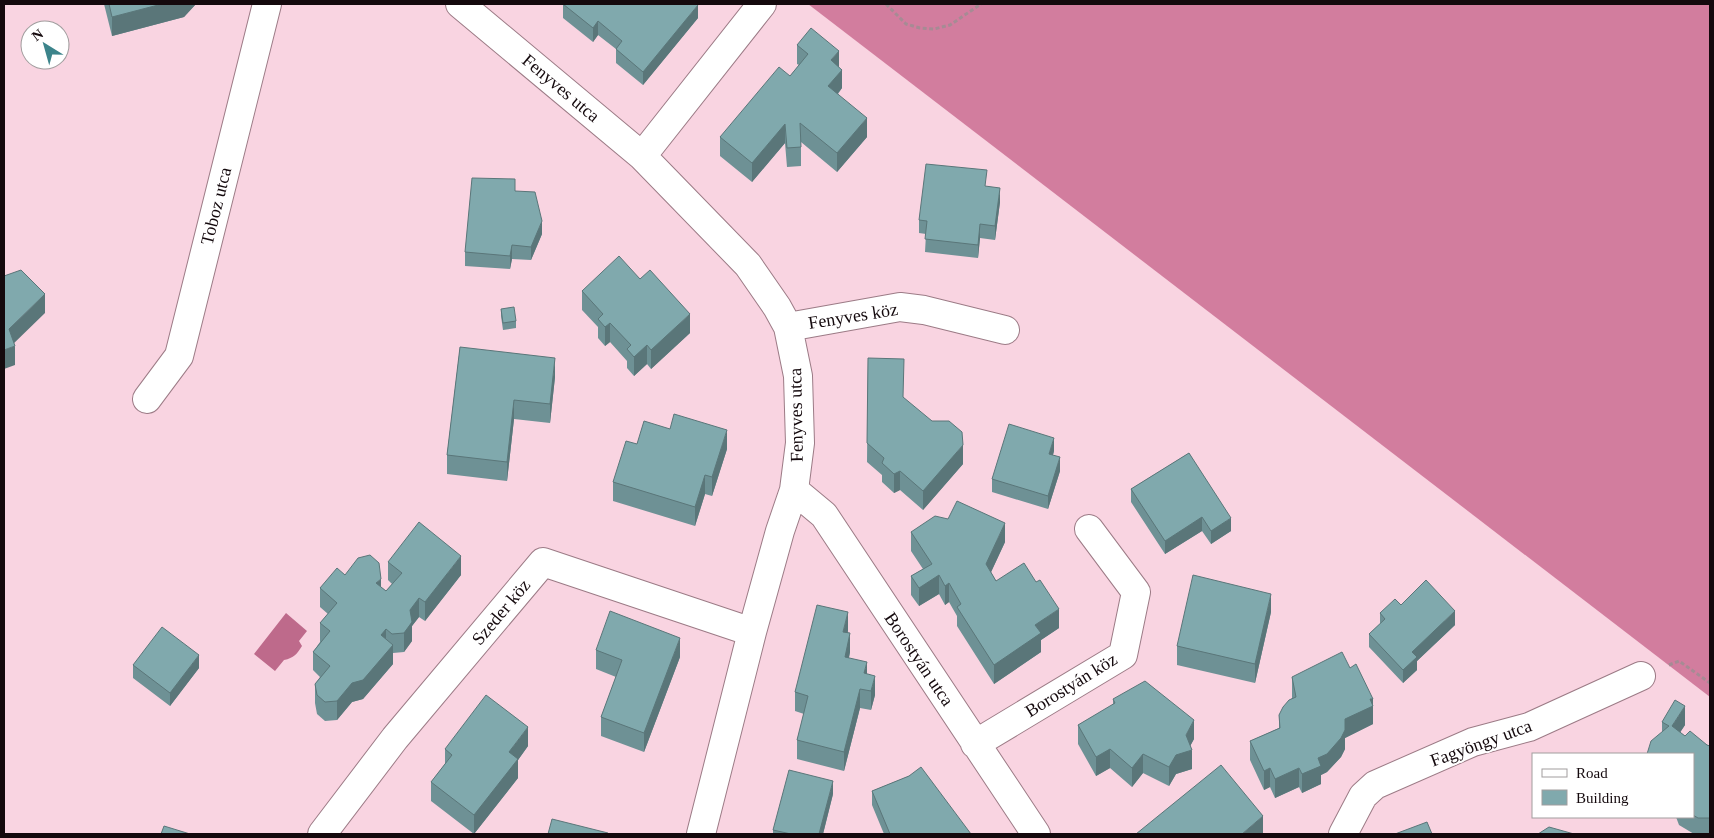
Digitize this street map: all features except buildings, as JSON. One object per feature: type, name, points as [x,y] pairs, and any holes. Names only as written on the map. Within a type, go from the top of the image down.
[{"type":"street","name":"Toboz utca","points":[[147,399],[178,356],[267,4]]},
{"type":"street","name":"Fenyves utca","points":[[460,4],[642,156],[748,265],[777,307],[788,327],[798,376],[800,443],[794,490],[780,531],[752,632],[701,834]]},
{"type":"street","points":[[642,156],[762,4]]},
{"type":"street","name":"Fenyves köz","points":[[788,327],[900,307],[924,310],[1005,330]]},
{"type":"street","name":"Borostyán utca","points":[[794,490],[824,515],[1036,834]]},
{"type":"street","name":"Borostyán köz","points":[[975,744],[1123,655],[1136,592],[1089,529]]},
{"type":"street","name":"Szeder köz","points":[[322,834],[395,738],[543,562],[752,632]]},
{"type":"street","name":"Fagyöngy utca","points":[[1343,834],[1363,796],[1375,785],[1473,742],[1528,727],[1641,676]]},
{"type":"path","points":[[886,4],[906,24],[934,29],[950,25],[981,4]]},
{"type":"path","points":[[1641,676],[1679,661],[1710,683]]},
{"type":"shaded area","points":[[808,4],[1710,4],[1710,697]]},
{"type":"shaded area","points":[[286,613],[307,631],[299,641],[302,646],[298,651],[293,657],[284,660],[275,671],[254,654]]}]
